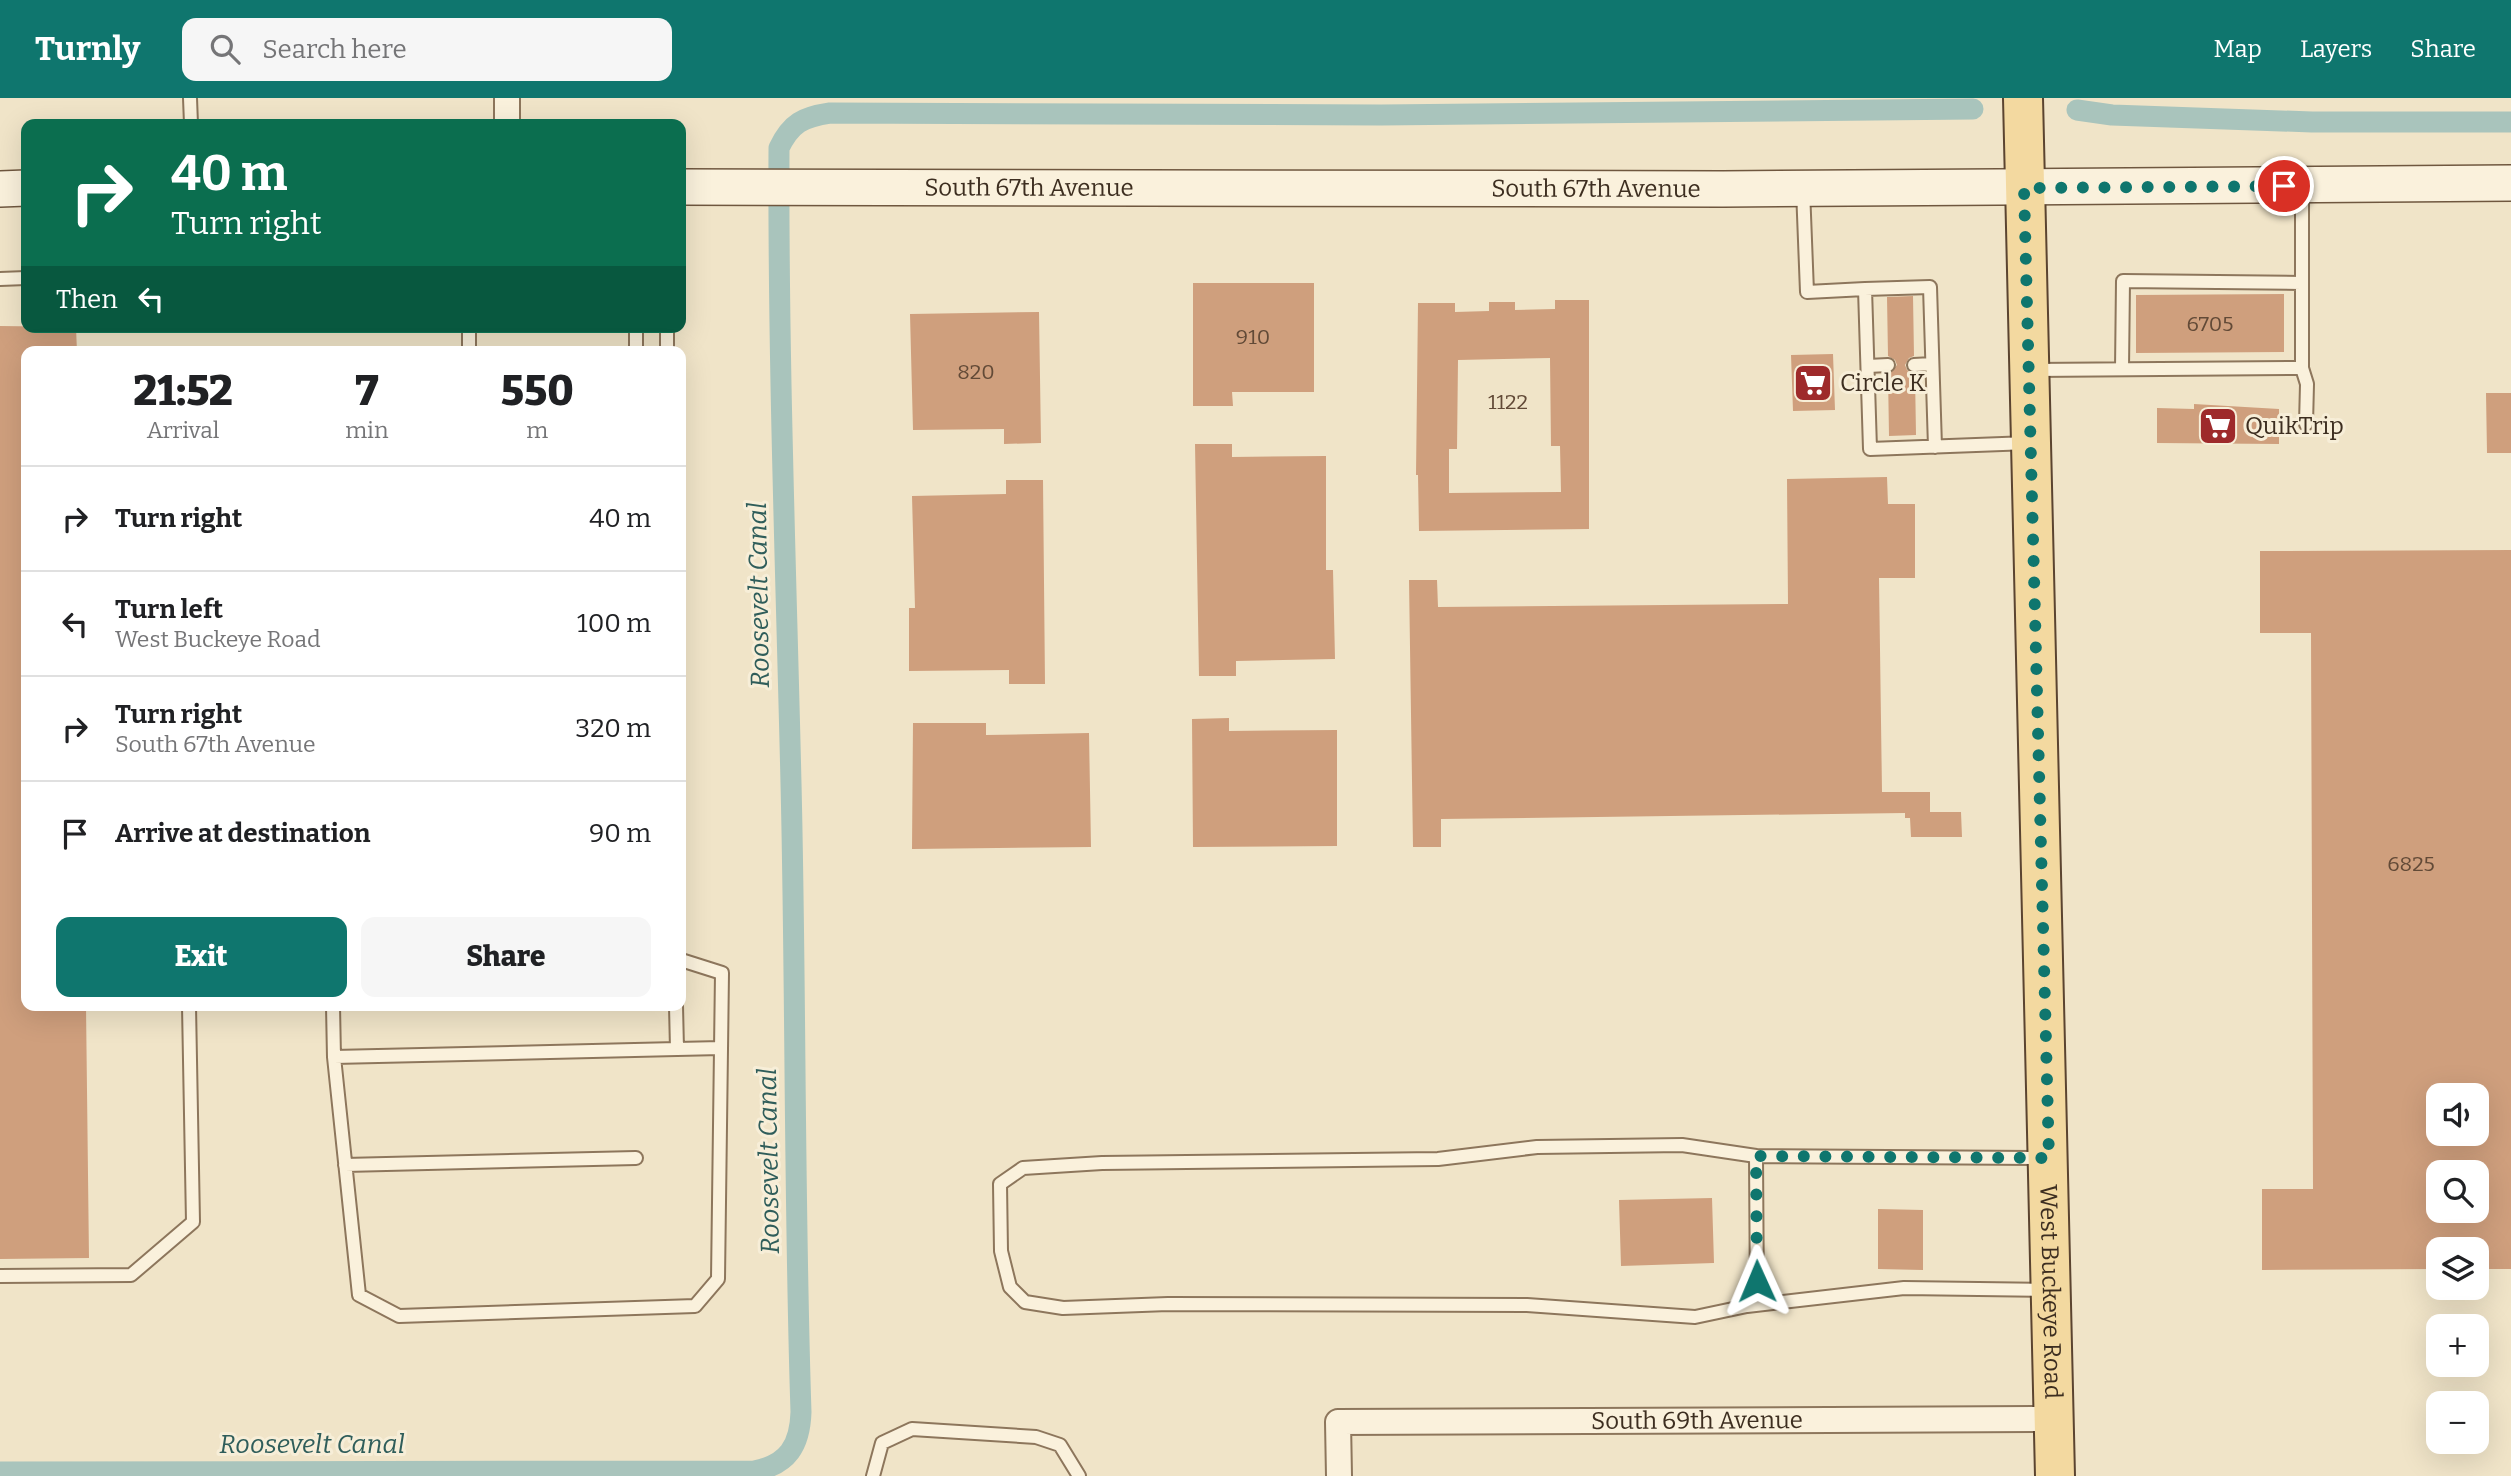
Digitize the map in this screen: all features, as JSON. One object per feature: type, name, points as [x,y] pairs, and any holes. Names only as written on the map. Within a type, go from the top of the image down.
[{"type":"main road","name":"West Buckeye Road","points":[[2023,98],[2055,1476]]},
{"type":"main road","name":"South 67th Avenue","points":[[686,187],[1803,189],[2511,183]]},
{"type":"main road","points":[[0,188],[21,188]]},
{"type":"street","points":[[506,98],[507,119]]},
{"type":"street","name":"South 69th Avenue","points":[[1339,1476],[1338,1422],[2055,1419]]},
{"type":"lane","points":[[190,98],[191,119]]},
{"type":"lane","points":[[2302,185],[2302,368],[2307,384],[2306,424]]},
{"type":"lane","points":[[1803,189],[1807,292],[1930,287],[1935,447]]},
{"type":"lane","points":[[0,279],[21,278]]},
{"type":"lane","points":[[2122,369],[2123,281],[2301,283]]},
{"type":"lane","points":[[1865,289],[1870,449],[2031,443]]},
{"type":"lane","points":[[1914,365],[1932,364]]},
{"type":"lane","points":[[1868,366],[1888,365]]},
{"type":"lane","points":[[2029,370],[2302,368]]},
{"type":"lane","points":[[333,1011],[334,1057],[359,1295],[400,1315],[695,1306],[718,1279],[722,973],[686,962]]},
{"type":"lane","points":[[0,1276],[131,1275],[193,1222],[189,1011]]},
{"type":"lane","points":[[676,1011],[677,1049]]},
{"type":"lane","points":[[334,1057],[721,1048]]},
{"type":"lane","points":[[2049,1158],[1756,1156],[1682,1145],[1536,1147],[1438,1159],[1102,1163],[1023,1168],[1000,1184],[1001,1238],[1010,1287],[1025,1302],[1063,1308],[1168,1304],[1527,1305],[1695,1317],[1757,1305],[1904,1288],[2052,1290]]},
{"type":"lane","points":[[1756,1156],[1757,1305]]},
{"type":"lane","points":[[345,1165],[636,1158]]},
{"type":"lane","points":[[873,1476],[882,1443],[912,1429],[1036,1437],[1060,1445],[1079,1476]]},
{"type":"building","points":[[1193,283],[1314,283],[1314,392],[1232,392],[1233,406],[1193,406]]},
{"type":"building","name":"QuikTrip","points":[[2284,294],[2284,352],[2136,353],[2136,295]]},
{"type":"building","name":"Circle K","points":[[1913,296],[1914,356],[1909,358],[1905,365],[1907,370],[1915,374],[1916,435],[1889,436],[1888,374],[1897,365],[1895,360],[1888,356],[1887,297]]},
{"type":"building","points":[[1555,300],[1589,300],[1589,529],[1419,531],[1416,475],[1418,303],[1455,303],[1455,312],[1489,311],[1489,302],[1515,302],[1515,310],[1555,309]],"holes":[[[1550,358],[1551,446],[1560,446],[1561,492],[1449,493],[1449,449],[1457,449],[1458,360]]]},
{"type":"building","points":[[1039,312],[1041,443],[1004,444],[1004,429],[913,430],[910,314]]},
{"type":"building","points":[[0,326],[21,326],[21,333],[76,333],[77,346],[21,346],[21,1011],[86,1011],[89,1258],[0,1259]]},
{"type":"building","name":"Circle K","points":[[1833,354],[1835,410],[1793,411],[1791,355]]},
{"type":"building","points":[[2486,393],[2511,393],[2511,453],[2487,453]]},
{"type":"building","name":"QuikTrip","points":[[2194,404],[2279,409],[2279,444],[2157,443],[2157,408],[2194,409]]},
{"type":"building","points":[[1195,444],[1232,444],[1232,457],[1326,456],[1326,570],[1333,570],[1335,659],[1236,661],[1236,676],[1199,676]]},
{"type":"building","points":[[1887,477],[1888,504],[1915,504],[1915,578],[1879,578],[1882,792],[1930,792],[1930,812],[1961,812],[1962,837],[1911,837],[1910,818],[1905,818],[1905,813],[1441,819],[1441,847],[1413,847],[1409,580],[1437,580],[1438,607],[1788,604],[1787,479]]},
{"type":"building","points":[[1006,480],[1043,480],[1045,684],[1009,684],[1009,670],[909,671],[909,608],[915,608],[912,496],[1006,494]]},
{"type":"building","points":[[2511,550],[2511,1269],[2489,1269],[2489,1237],[2426,1237],[2426,1269],[2262,1270],[2262,1189],[2313,1189],[2311,633],[2260,633],[2260,551]]},
{"type":"building","points":[[1229,718],[1229,731],[1337,730],[1337,846],[1193,847],[1192,719]]},
{"type":"building","points":[[913,723],[986,723],[986,735],[1089,733],[1091,847],[912,849]]},
{"type":"building","points":[[1712,1198],[1714,1263],[1621,1266],[1619,1200]]},
{"type":"building","points":[[1878,1209],[1923,1210],[1923,1270],[1878,1269]]},
{"type":"waterway","name":"Roosevelt Canal","points":[[0,1472],[754,1471],[776,1464],[795,1444],[801,1412],[793,862],[779,227],[779,148],[793,127],[805,119],[830,113],[1381,115],[1973,109]]},
{"type":"waterway","name":"Roosevelt Canal","points":[[2077,110],[2112,115],[2312,122],[2511,122]]},
{"type":"place","name":"Circle K","points":[[1813,383]]},
{"type":"place","name":"QuikTrip","points":[[2218,426]]},
{"type":"route","points":[[1757,1281],[1756,1156],[2049,1158],[2024,188],[2284,186]]}]
